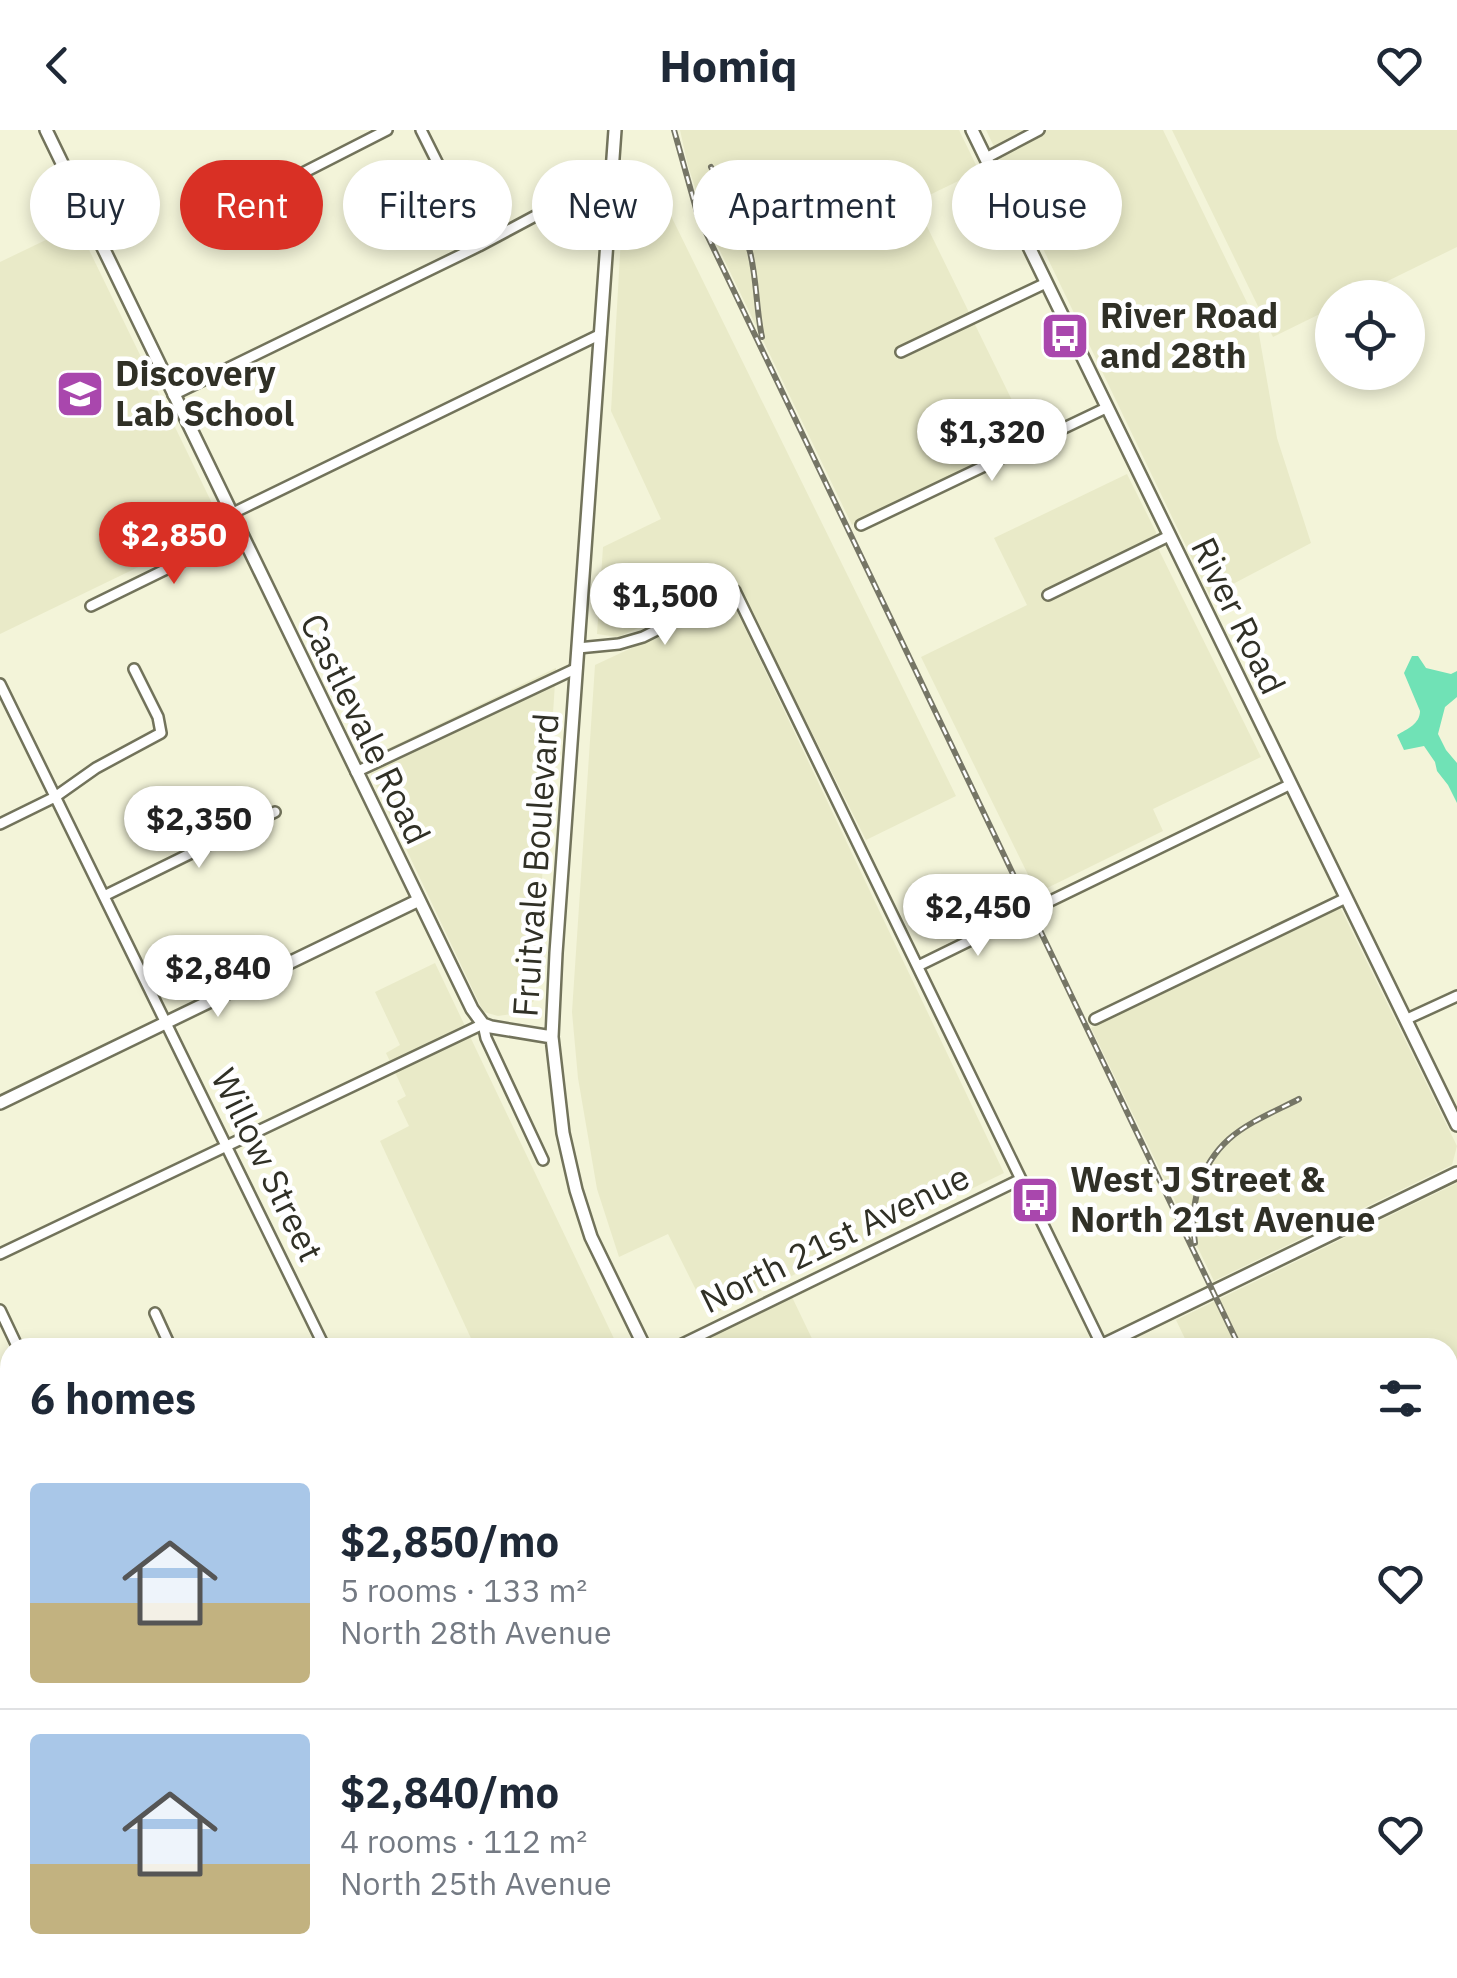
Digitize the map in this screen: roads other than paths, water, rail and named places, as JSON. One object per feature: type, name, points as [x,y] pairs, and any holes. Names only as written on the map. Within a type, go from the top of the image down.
[{"type":"street","name":"Castlevale Road","points":[[46,130],[417,901],[472,1009],[484,1024],[486,1038],[543,1160]]},
{"type":"street","points":[[323,163],[387,130]]},
{"type":"street","points":[[421,130],[436,160]]},
{"type":"street","name":"Fruitvale Boulevard","points":[[613,160],[615,130]]},
{"type":"street","name":"River Road","points":[[972,130],[1457,1125]]},
{"type":"street","points":[[986,158],[1039,130]]},
{"type":"street","points":[[173,395],[471,250]]},
{"type":"street","name":"Fruitvale Boulevard","points":[[607,250],[552,1037],[563,1133],[576,1190],[592,1237],[639,1338]]},
{"type":"street","points":[[901,352],[1046,283]]},
{"type":"street","points":[[231,514],[601,334]]},
{"type":"street","points":[[861,525],[1106,408]]},
{"type":"street","points":[[92,606],[240,533]]},
{"type":"street","points":[[1048,595],[1169,536]]},
{"type":"street","points":[[578,648],[619,644],[643,636],[734,591],[1097,1338]]},
{"type":"street","points":[[0,824],[56,797],[96,768],[161,733],[158,717],[134,668]]},
{"type":"street","points":[[356,772],[577,668]]},
{"type":"street","name":"Willow Street","points":[[0,684],[320,1338]]},
{"type":"street","points":[[1040,906],[1290,784]]},
{"type":"street","points":[[106,896],[274,812]]},
{"type":"street","points":[[1096,1019],[1346,898]]},
{"type":"street","points":[[0,1103],[417,901]]},
{"type":"street","points":[[918,966],[1020,916]]},
{"type":"street","points":[[1407,1019],[1457,996]]},
{"type":"street","points":[[0,1254],[484,1024],[552,1037]]},
{"type":"street","points":[[1119,1338],[1457,1173]]},
{"type":"street","name":"North 21st Avenue","points":[[695,1338],[1021,1179]]},
{"type":"street","points":[[0,1310],[13,1338]]},
{"type":"street","points":[[155,1313],[166,1338]]},
{"type":"railway","points":[[674,130],[698,216],[1235,1338]]},
{"type":"railway","points":[[749,250],[762,337]]},
{"type":"railway","points":[[1195,1243],[1195,1200],[1204,1173],[1219,1149],[1253,1122],[1299,1099]]},
{"type":"place","name":"River Road and 28th","points":[[1065,336]]},
{"type":"place","name":"Discovery Lab School","points":[[80,394]]},
{"type":"place","name":"West J Street & North 21st Avenue","points":[[1035,1200]]}]
